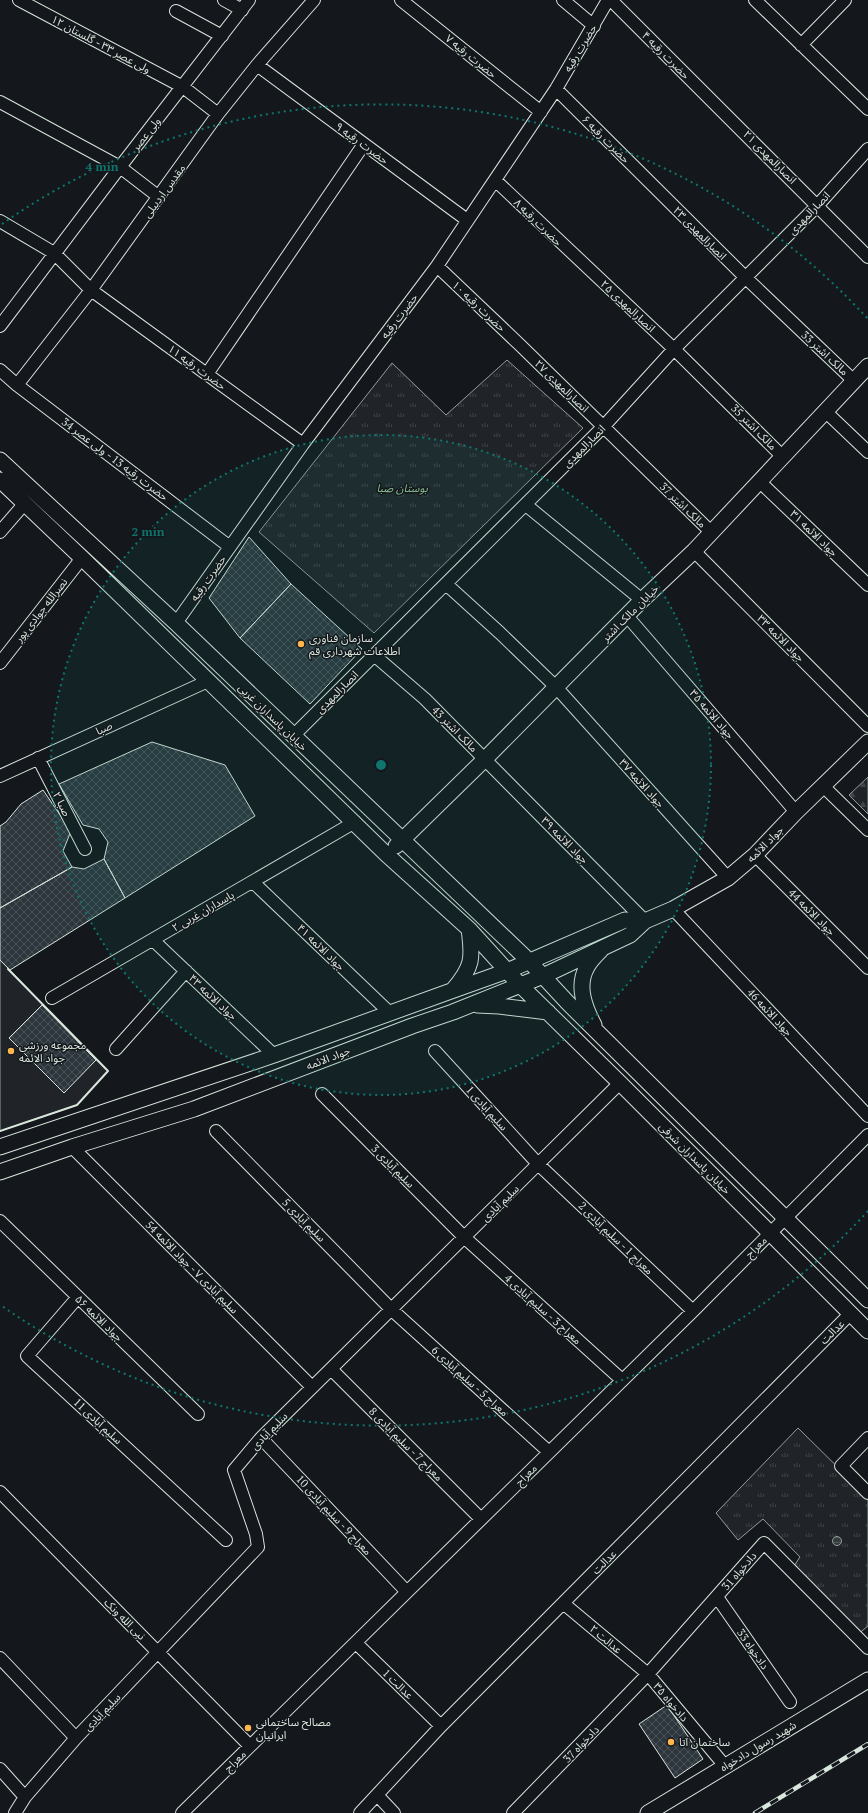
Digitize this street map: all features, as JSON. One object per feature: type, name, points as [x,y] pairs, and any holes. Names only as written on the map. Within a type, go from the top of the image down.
[{"type":"street","name":"ولی عصر ۳۳ - گلستان ۱۲","points":[[20,0],[183,87],[218,114]]},
{"type":"street","points":[[224,0],[246,5]]},
{"type":"street","name":"مقدس اردبیلی","points":[[17,385],[91,290],[218,114],[257,65],[314,0]]},
{"type":"street","name":"حضرت رقیه ۷","points":[[401,0],[541,112]]},
{"type":"street","points":[[563,0],[594,26]]},
{"type":"street","name":"حضرت رقیه","points":[[176,623],[303,444],[437,266],[556,89],[610,0]]},
{"type":"street","name":"حضرت رقیه ۴","points":[[610,0],[721,109]]},
{"type":"street","points":[[755,0],[868,109]]},
{"type":"street","points":[[801,45],[845,0]]},
{"type":"street","name":"ولی عصر","points":[[0,326],[54,253],[246,5]]},
{"type":"street","points":[[176,11],[222,36]]},
{"type":"street","name":"حضرت رقیه ۹","points":[[257,65],[467,220]]},
{"type":"street","name":"حضرت رقیه ۶","points":[[556,89],[655,188]]},
{"type":"street","points":[[0,102],[120,167],[159,197]]},
{"type":"street","name":"انصارالمهدی ۲۱","points":[[721,109],[867,256]]},
{"type":"street","points":[[207,374],[364,144]]},
{"type":"street","name":"انصارالمهدی","points":[[292,736],[604,426],[674,349],[818,205],[868,150]]},
{"type":"street","name":"حضرت رقیه ۸","points":[[495,180],[581,263]]},
{"type":"street","name":"انصارالمهدی ۲۳","points":[[655,188],[795,325]]},
{"type":"street","name":"حضرت رقیه ۱۱","points":[[0,221],[54,253],[91,290],[303,444]]},
{"type":"street","name":"انصارالمهدی ۲۵","points":[[581,263],[726,399]]},
{"type":"street","name":"حضرت رقیه ۱۰","points":[[437,266],[521,346]]},
{"type":"street","name":"مالک اشتر 33","points":[[795,325],[854,381]]},
{"type":"street","name":"انصارالمهدی ۲۷","points":[[521,346],[604,426],[655,478]]},
{"type":"street","name":"خیابان مالک اشتر","points":[[386,854],[403,840],[642,600],[694,551],[868,366]]},
{"type":"street","name":"حضرت رقیه 13 - ولی عصر 34","points":[[0,370],[17,385],[230,547]]},
{"type":"street","name":"مالک اشتر 35","points":[[726,399],[782,456]]},
{"type":"street","points":[[825,411],[868,452]]},
{"type":"street","name":"خیابان پاسداران غربی","points":[[0,460],[176,623],[543,976]]},
{"type":"street","name":"مالک اشتر 37","points":[[655,478],[711,532]]},
{"type":"street","name":"خیابان پاسداران غربی","points":[[0,480],[355,822],[386,854],[469,929],[520,985]]},
{"type":"street","name":"جواد الائمه ۳۱","points":[[759,481],[868,586]]},
{"type":"street","points":[[0,532],[25,503]]},
{"type":"street","points":[[526,505],[642,600]]},
{"type":"street","name":"جواد الائمه ۳۳","points":[[694,551],[868,726]]},
{"type":"street","name":"نصرالله جوادی پور","points":[[0,663],[82,558]]},
{"type":"street","name":"جواد الائمه ۳۷","points":[[446,584],[500,632],[556,687],[728,878]]},
{"type":"street","name":"جواد الائمه ۳۵","points":[[627,616],[796,812]]},
{"type":"street","name":"مالک اشتر 43","points":[[374,655],[425,699],[485,759]]},
{"type":"street","name":"صبا","points":[[0,776],[208,681]]},
{"type":"street","name":"جواد الائمه","points":[[0,1172],[72,1147],[194,1109],[543,976],[605,945],[630,935],[645,921],[673,908],[728,878],[755,855],[796,812],[868,742]]},
{"type":"street","name":"صبا ۲","points":[[38,758],[85,849]]},
{"type":"street","name":"جواد الائمه ۳۹","points":[[485,759],[645,921]]},
{"type":"street","points":[[823,786],[868,830]]},
{"type":"street","name":"پاسداران غربی ۲","points":[[52,998],[355,822]]},
{"type":"street","name":"جواد الائمه 44","points":[[755,855],[868,968]]},
{"type":"street","name":"جواد الائمه ۴۱","points":[[253,882],[389,1012]]},
{"type":"street","name":"جواد الائمه 46","points":[[673,908],[868,1116]]},
{"type":"street","name":"جواد الائمه","points":[[0,1147],[274,1054],[507,971],[625,920],[645,921]]},
{"type":"street","points":[[451,991],[464,977],[469,966],[472,951],[469,929]]},
{"type":"street","name":"جواد الائمه ۴۳","points":[[153,940],[274,1054]]},
{"type":"street","points":[[600,1035],[590,1017],[582,993],[582,978],[587,967],[605,945]]},
{"type":"street","points":[[116,1049],[186,971]]},
{"type":"street","name":"خیابان پاسداران شرقی","points":[[543,976],[600,1035],[868,1300]]},
{"type":"street","name":"خیابان پاسداران شرقی","points":[[520,985],[868,1331]]},
{"type":"street","points":[[470,1005],[499,1006],[548,1012]]},
{"type":"street","name":"سلیم آبادی 1","points":[[435,1051],[539,1165]]},
{"type":"street","name":"سلیم آبادی","points":[[14,1813],[25,1796],[76,1738],[258,1547],[256,1534],[234,1470],[261,1438],[539,1165],[620,1083]]},
{"type":"street","name":"سلیم آبادی 3","points":[[322,1094],[465,1238]]},
{"type":"street","name":"سلیم آبادی 5","points":[[216,1132],[392,1310]]},
{"type":"street","name":"معراج","points":[[182,1813],[693,1311],[868,1136]]},
{"type":"street","name":"سلیم آبادی ۷ - جواد الائمه 54","points":[[72,1147],[312,1387]]},
{"type":"street","name":"معراج 1 - سلیم آبادی 2","points":[[539,1165],[693,1311]]},
{"type":"street","name":"جواد الائمه ۵۶","points":[[0,1221],[198,1414]]},
{"type":"street","name":"معراج 3 - سلیم آبادی 4","points":[[465,1238],[622,1380]]},
{"type":"street","name":"سلیم آبادی 11","points":[[78,1297],[27,1356],[226,1540]]},
{"type":"street","name":"معراج 5 - سلیم آبادی 6","points":[[392,1310],[549,1452]]},
{"type":"street","name":"عدالت","points":[[360,1813],[378,1796],[441,1726],[851,1313]]},
{"type":"street","name":"معراج 7 - سلیم آبادی 8","points":[[331,1369],[481,1519]]},
{"type":"street","name":"معراج 9 - سلیم آبادی 10","points":[[261,1438],[407,1592]]},
{"type":"street","points":[[868,1438],[840,1466],[868,1493]]},
{"type":"street","name":"نبی الله ونک","points":[[0,1492],[250,1746]]},
{"type":"street","name":"دادخواه 31","points":[[648,1674],[764,1543],[868,1648]]},
{"type":"street","name":"دادخواه 33","points":[[717,1596],[790,1702]]},
{"type":"street","name":"عدالت ۲","points":[[563,1603],[648,1674]]},
{"type":"street","name":"عدالت 1","points":[[356,1643],[441,1726]]},
{"type":"street","points":[[0,1658],[76,1738]]},
{"type":"street","name":"دادخواه ۳۵","points":[[648,1674],[725,1766]]},
{"type":"street","name":"دادخواه 37","points":[[513,1813],[648,1674]]},
{"type":"street","name":"شهید رسول دادخواه","points":[[648,1813],[868,1680]]},
{"type":"street","points":[[0,1769],[25,1796]]},
{"type":"street","points":[[378,1796],[394,1813]]},
{"type":"green space","name":"بوستان صبا","points":[[507,360],[583,428],[374,633],[259,532],[392,363],[446,415]]},
{"type":"green space","points":[[868,777],[868,814],[849,795]]},
{"type":"green space","name":"مجموعه ورزشی جواد الائمه","points":[[0,960],[108,1071],[77,1105],[0,1131]],"holes":[[[42,1005],[96,1060],[64,1092],[9,1038]]]},
{"type":"green space","points":[[798,1428],[868,1497],[868,1626],[857,1635],[792,1569],[800,1557],[763,1519],[738,1540],[716,1513]]},
{"type":"shaded area","points":[[835,1537],[839,1537],[841,1541],[839,1545],[835,1545],[833,1543],[833,1539]]},
{"type":"building","points":[[249,537],[291,584],[240,638],[209,598]]},
{"type":"building","name":"سازمان فناوری اطلاعات شهرداری قم","points":[[291,584],[362,649],[310,704],[240,638]]},
{"type":"building","points":[[152,742],[225,765],[255,816],[125,898],[104,859],[108,842],[99,829],[83,825],[59,784]]},
{"type":"building","points":[[43,790],[71,831],[63,851],[72,867],[0,908],[0,826],[6,822],[21,804]]},
{"type":"building","points":[[104,859],[125,898],[10,970],[0,960],[0,908],[72,867],[84,869]]},
{"type":"building","points":[[42,1005],[96,1060],[64,1093],[9,1038]]},
{"type":"building","name":"ساختمان آتا","points":[[667,1705],[703,1759],[675,1778],[639,1724]]},
{"type":"railway","points":[[755,1813],[868,1744]]},
{"type":"wall","points":[[0,1131],[77,1105],[108,1071],[8,969]]},
{"type":"place","name":"سازمان فناوری اطلاعات شهرداری قم","points":[[301,644]]},
{"type":"place","name":"مجموعه ورزشی جواد الائمه","points":[[11,1051]]},
{"type":"place","name":"مصالح ساختمانی ایرانیان","points":[[248,1728]]},
{"type":"place","name":"ساختمان آتا","points":[[671,1742]]}]
